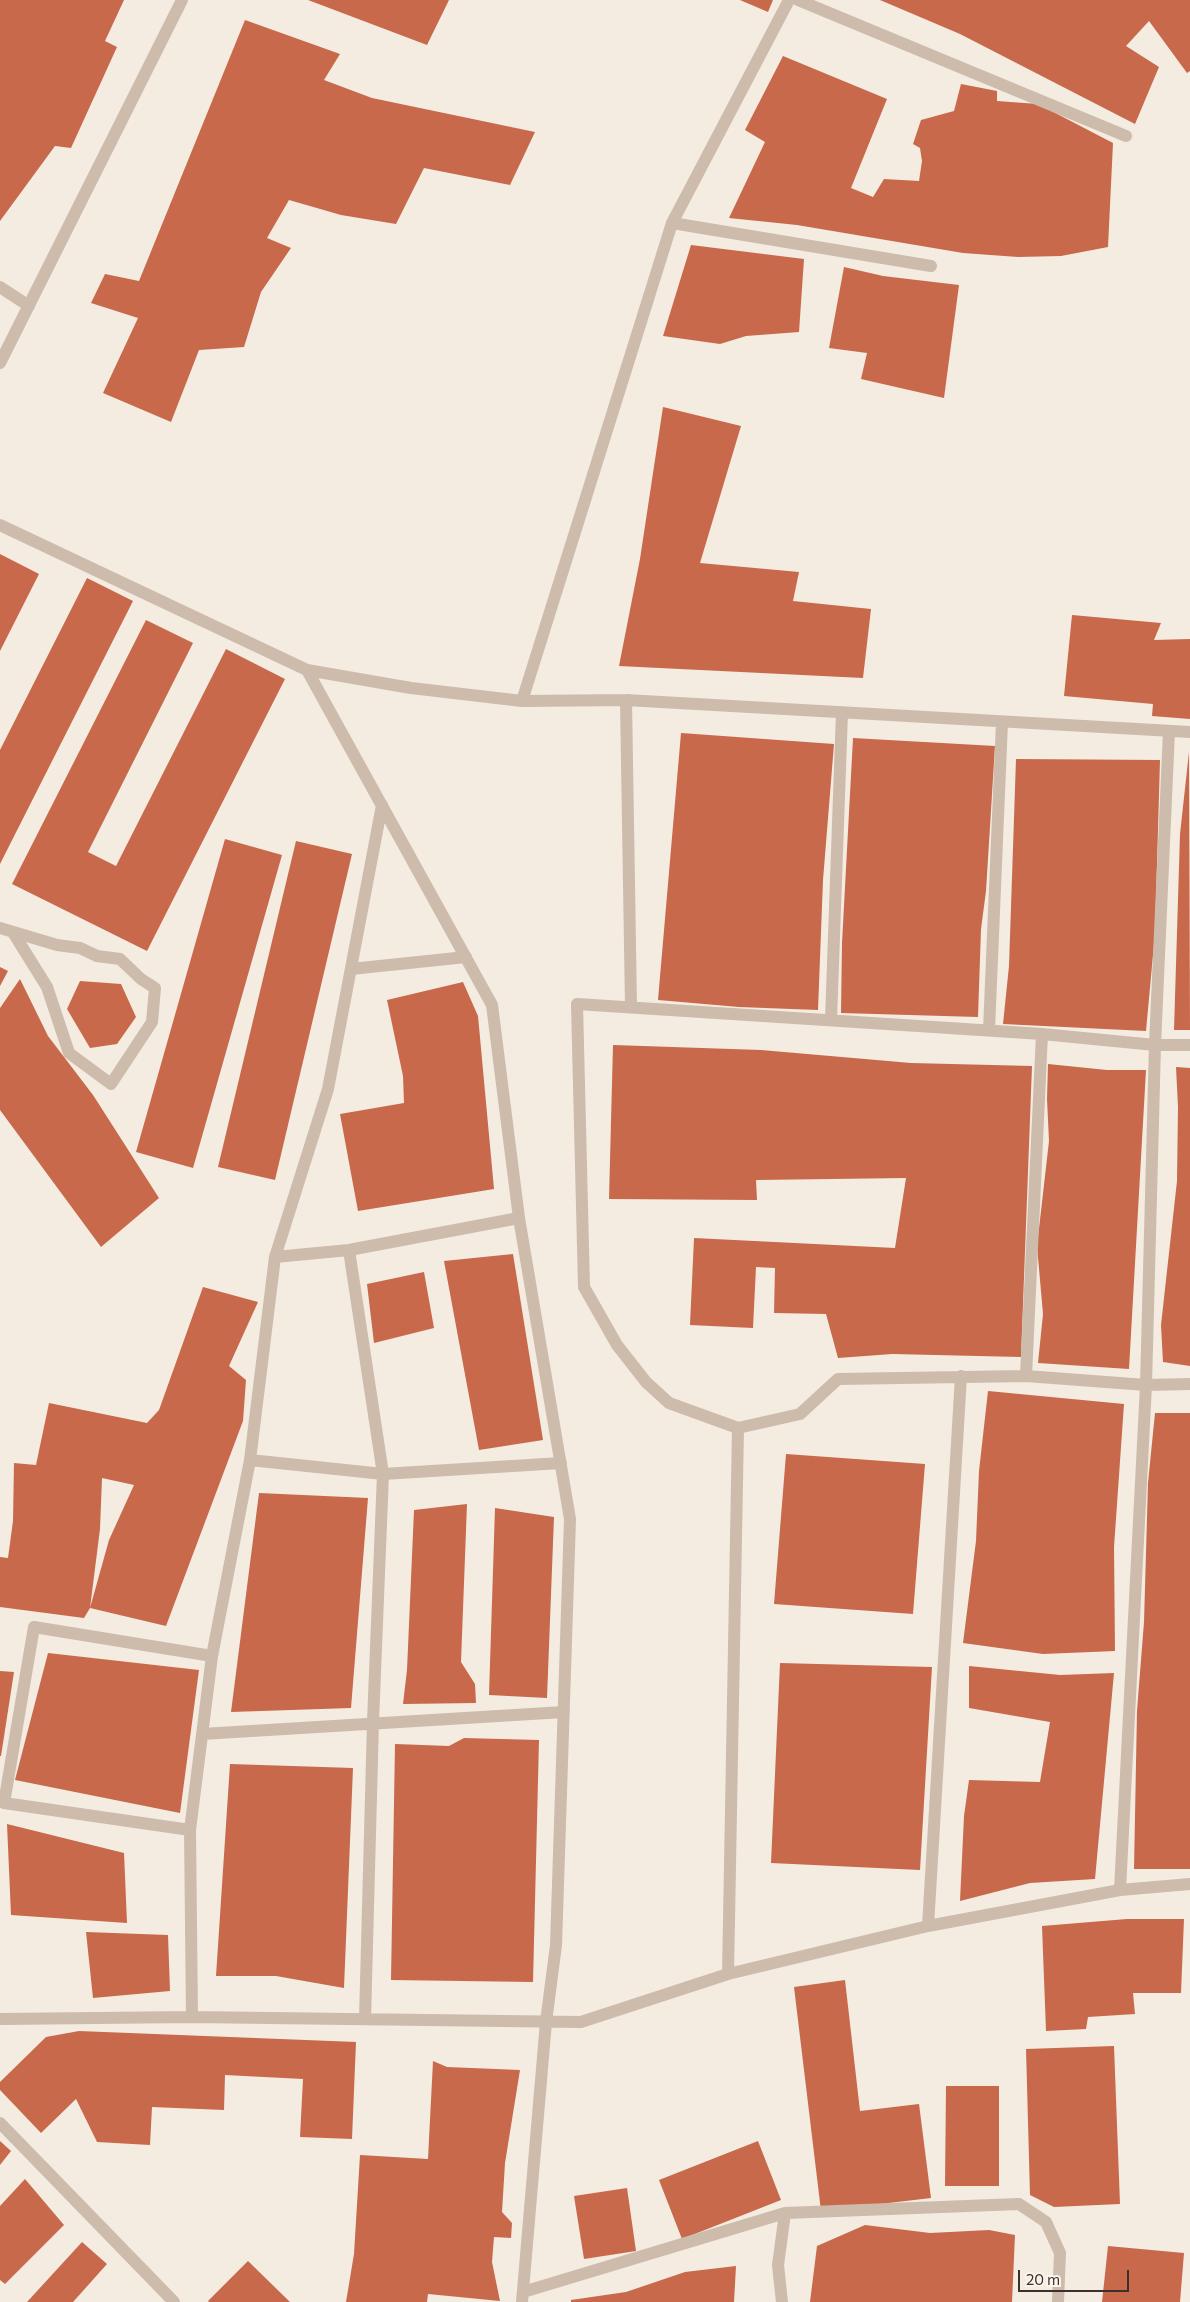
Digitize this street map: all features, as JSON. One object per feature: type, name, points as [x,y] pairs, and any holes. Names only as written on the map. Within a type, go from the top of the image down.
[{"type":"street","points":[[0,363],[182,0]]},
{"type":"street","points":[[522,701],[672,223],[790,0]]},
{"type":"street","points":[[798,0],[1126,136]]},
{"type":"street","points":[[672,223],[931,266]]},
{"type":"street","points":[[0,287],[29,306]]},
{"type":"street","points":[[0,525],[307,670],[411,688],[522,701],[626,700],[1190,732]]},
{"type":"street","points":[[307,670],[492,1005],[519,1218],[570,1519],[556,1945],[546,2022],[523,2297],[785,2213],[1019,2204],[1046,2222],[1060,2254],[1058,2302]]},
{"type":"street","points":[[626,700],[630,1007]]},
{"type":"street","points":[[830,1020],[842,712]]},
{"type":"street","points":[[989,1030],[1002,722]]},
{"type":"street","points":[[1120,1890],[1146,1385],[1155,1045],[1169,732]]},
{"type":"street","points":[[192,2016],[190,1830],[212,1656],[250,1460],[275,1257],[328,1089],[382,805]]},
{"type":"street","points":[[0,928],[14,934],[57,945],[80,948],[97,956],[120,959],[141,979],[156,988],[152,1022],[111,1084],[69,1053],[47,987],[14,934]]},
{"type":"street","points":[[351,969],[466,957]]},
{"type":"street","points":[[1190,1045],[1155,1045],[989,1030],[577,1004],[584,1287],[617,1345],[646,1382],[669,1403],[738,1428],[800,1414],[838,1379],[1026,1376],[1146,1385],[1190,1384]]},
{"type":"street","points":[[1026,1376],[1042,1034]]},
{"type":"street","points":[[275,1257],[349,1250],[519,1218]]},
{"type":"street","points":[[349,1250],[383,1474],[373,1722],[365,2019]]},
{"type":"street","points":[[928,1926],[961,1376]]},
{"type":"street","points":[[728,1974],[738,1428]]},
{"type":"street","points":[[250,1460],[383,1474],[561,1463]]},
{"type":"street","points":[[190,1830],[4,1803],[34,1627],[212,1656]]},
{"type":"street","points":[[202,1734],[373,1722],[564,1712]]},
{"type":"street","points":[[0,2019],[192,2016],[581,2022],[728,1974],[928,1926],[1120,1890],[1190,1884]]},
{"type":"street","points":[[0,2123],[174,2302]]},
{"type":"street","points":[[782,2302],[778,2264],[785,2213]]},
{"type":"building","points":[[0,0],[124,0],[105,41],[117,47],[71,148],[55,146],[0,221]]},
{"type":"building","points":[[308,0],[449,0],[427,45]]},
{"type":"building","points":[[740,0],[773,0],[768,12]]},
{"type":"building","points":[[880,0],[1190,0],[1190,71],[1187,73],[1149,21],[1126,46],[1159,67],[1135,124],[960,34]]},
{"type":"building","points":[[245,20],[340,54],[324,80],[372,98],[535,132],[510,185],[424,168],[396,224],[341,215],[289,200],[267,238],[291,248],[261,292],[244,347],[199,350],[171,422],[103,393],[138,318],[91,303],[105,274],[139,281]]},
{"type":"building","points":[[783,56],[887,99],[851,188],[873,197],[884,179],[919,181],[922,161],[920,148],[913,144],[921,120],[954,111],[961,84],[997,91],[997,101],[1038,104],[1113,143],[1108,247],[1061,256],[1018,257],[963,253],[797,225],[729,218],[765,142],[745,130]]},
{"type":"building","points":[[691,245],[804,259],[799,332],[746,336],[720,344],[663,336]]},
{"type":"building","points":[[844,267],[883,276],[959,285],[944,398],[861,379],[867,353],[829,348]]},
{"type":"building","points":[[663,407],[741,426],[700,563],[799,572],[793,601],[871,609],[863,678],[619,666],[640,559]]},
{"type":"building","points":[[0,554],[39,574],[0,651]]},
{"type":"building","points":[[87,578],[133,601],[0,864],[0,750]]},
{"type":"building","points":[[1072,615],[1161,623],[1154,640],[1190,639],[1190,719],[1152,716],[1153,704],[1064,696]]},
{"type":"building","points":[[146,620],[193,643],[88,852],[116,866],[226,649],[285,679],[147,951],[12,884]]},
{"type":"building","points":[[681,733],[834,744],[823,880],[818,1010],[739,1007],[658,1000]]},
{"type":"building","points":[[853,738],[995,746],[986,891],[981,929],[978,1017],[841,1013],[842,943]]},
{"type":"building","points":[[1189,752],[1190,1030],[1174,1030],[1180,834]]},
{"type":"building","points":[[1016,759],[1160,760],[1155,933],[1146,1031],[1003,1024],[1009,966]]},
{"type":"building","points":[[225,839],[282,855],[193,1168],[136,1152]]},
{"type":"building","points":[[296,841],[352,854],[275,1180],[218,1167]]},
{"type":"building","points":[[0,967],[8,971],[0,986]]},
{"type":"building","points":[[20,979],[48,1036],[93,1095],[159,1198],[101,1247],[0,1110],[0,1008]]},
{"type":"building","points":[[80,981],[121,984],[136,1017],[117,1044],[90,1048],[67,1009]]},
{"type":"building","points":[[463,982],[478,1016],[494,1189],[358,1211],[340,1114],[404,1103],[403,1076],[387,1000]]},
{"type":"building","points":[[613,1045],[761,1050],[911,1063],[1032,1066],[1021,1357],[892,1354],[838,1358],[826,1314],[774,1313],[775,1268],[756,1267],[753,1328],[690,1325],[694,1238],[895,1248],[906,1178],[756,1180],[757,1200],[609,1199]]},
{"type":"building","points":[[1048,1064],[1107,1070],[1146,1070],[1129,1369],[1038,1363],[1043,1314],[1037,1246],[1049,1141]]},
{"type":"building","points":[[1176,1067],[1190,1068],[1190,1366],[1163,1362],[1161,1325],[1177,1181],[1178,1107]]},
{"type":"building","points":[[513,1254],[543,1440],[479,1450],[444,1261]]},
{"type":"building","points":[[424,1272],[434,1328],[374,1343],[367,1284]]},
{"type":"building","points":[[203,1287],[258,1302],[229,1366],[246,1380],[243,1421],[166,1626],[90,1608],[84,1618],[0,1607],[0,1557],[8,1558],[13,1521],[14,1463],[36,1465],[49,1403],[147,1423],[159,1410]],"holes":[[[102,1478],[134,1485],[109,1540],[90,1608],[100,1529]]]},
{"type":"building","points":[[988,1391],[1124,1404],[1114,1547],[1115,1651],[1043,1654],[963,1643],[976,1541],[979,1471]]},
{"type":"building","points":[[1155,1413],[1190,1413],[1190,1869],[1134,1869],[1137,1711],[1144,1622],[1148,1483]]},
{"type":"building","points":[[786,1454],[925,1464],[913,1614],[774,1604]]},
{"type":"building","points":[[259,1493],[368,1498],[351,1708],[231,1712]]},
{"type":"building","points":[[467,1504],[461,1662],[475,1684],[476,1703],[403,1704],[407,1670],[414,1510]]},
{"type":"building","points":[[495,1508],[554,1517],[547,1698],[489,1695]]},
{"type":"building","points":[[48,1653],[199,1670],[180,1813],[15,1780]]},
{"type":"building","points":[[780,1663],[932,1667],[920,1870],[771,1863]]},
{"type":"building","points":[[969,1666],[1060,1675],[1114,1673],[1095,1879],[1030,1883],[960,1901],[964,1816],[969,1780],[1040,1782],[1050,1722],[969,1708]]},
{"type":"building","points":[[0,1671],[14,1672],[1,1756],[0,1756]]},
{"type":"building","points":[[464,1738],[539,1740],[533,1982],[391,1980],[395,1744],[449,1746]]},
{"type":"building","points":[[230,1764],[353,1768],[344,1988],[276,1976],[216,1976]]},
{"type":"building","points":[[7,1824],[124,1853],[127,1923],[11,1915]]},
{"type":"building","points":[[1127,1919],[1184,1919],[1181,1993],[1133,1993],[1135,2014],[1088,2017],[1086,2029],[1046,2031],[1042,1926]]},
{"type":"building","points":[[86,1932],[168,1935],[170,1991],[93,1998]]},
{"type":"building","points":[[845,1980],[860,2111],[919,2104],[931,2198],[821,2211],[794,1987]]},
{"type":"building","points":[[79,2031],[356,2042],[352,2139],[300,2137],[303,2079],[225,2075],[224,2110],[152,2107],[150,2145],[97,2142],[76,2099],[41,2133],[0,2090],[0,2082],[46,2037]]},
{"type":"building","points":[[1114,2046],[1120,2204],[1054,2207],[1030,2195],[1026,2049]]},
{"type":"building","points":[[433,2061],[447,2067],[520,2070],[505,2163],[502,2212],[512,2223],[511,2238],[494,2237],[492,2262],[500,2301],[428,2294],[427,2302],[346,2302],[354,2254],[360,2155],[428,2159]]},
{"type":"building","points":[[946,2086],[999,2086],[999,2186],[945,2186]]},
{"type":"building","points":[[0,2141],[11,2151],[0,2165]]},
{"type":"building","points":[[758,2141],[781,2200],[682,2239],[659,2180]]},
{"type":"building","points":[[25,2179],[64,2225],[5,2284],[0,2280],[0,2206]]},
{"type":"building","points":[[627,2188],[636,2251],[584,2259],[574,2196]]},
{"type":"building","points":[[865,2225],[930,2233],[989,2230],[1015,2235],[1012,2302],[810,2302],[817,2246]]},
{"type":"building","points":[[82,2242],[107,2264],[73,2302],[27,2302]]},
{"type":"building","points":[[1108,2246],[1184,2253],[1180,2302],[1102,2302]]},
{"type":"building","points":[[248,2261],[290,2302],[209,2302]]},
{"type":"building","points":[[736,2266],[734,2302],[571,2302],[571,2300],[626,2292],[685,2272]]}]
